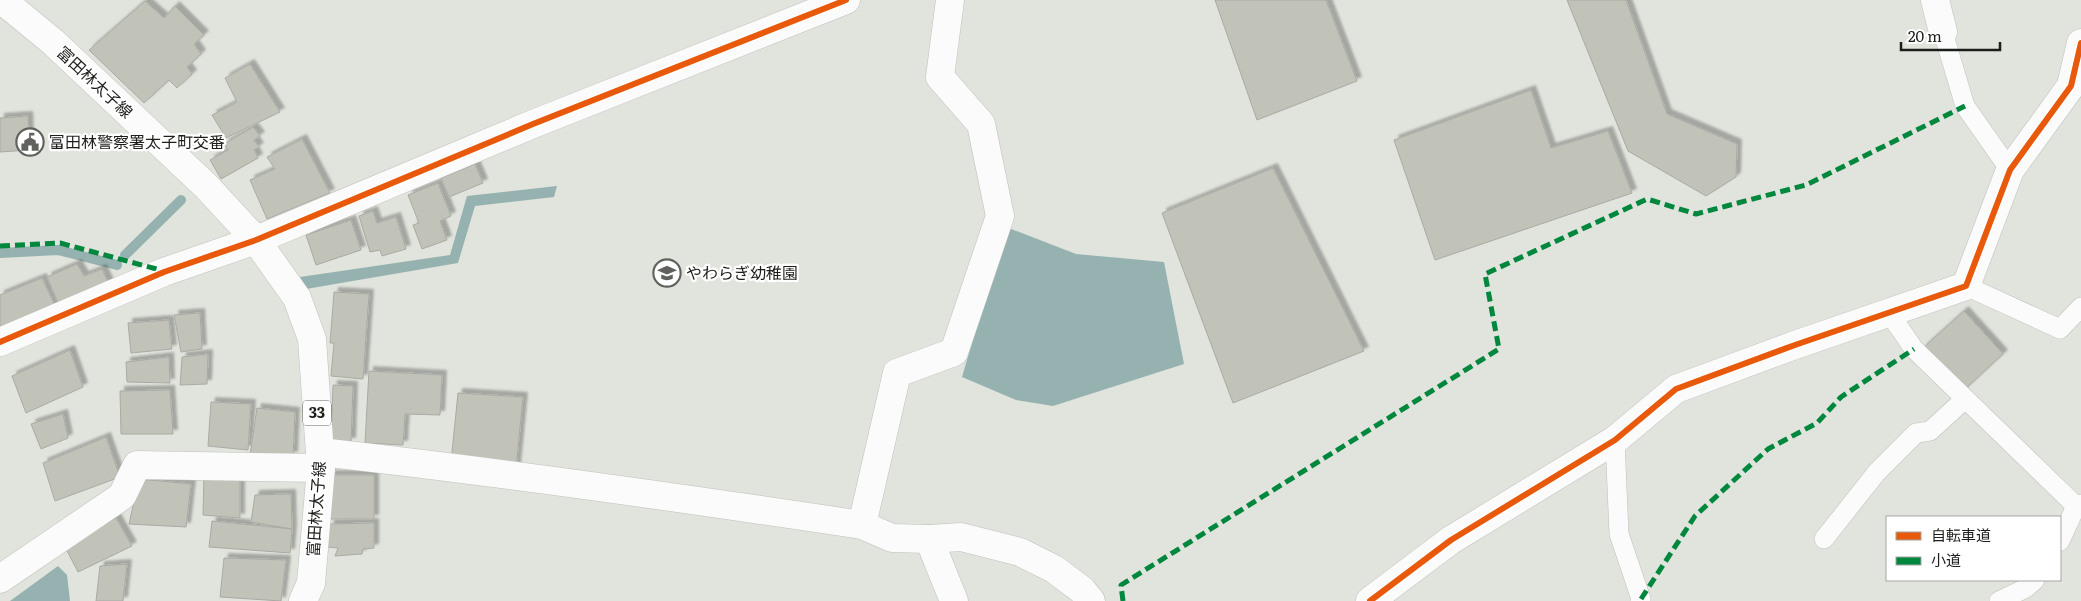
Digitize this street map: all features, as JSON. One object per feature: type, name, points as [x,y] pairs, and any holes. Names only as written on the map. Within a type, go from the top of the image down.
[{"type":"street","points":[[0,342],[164,272],[256,240],[533,124],[846,0]]},
{"type":"street","points":[[862,525],[897,373],[954,352],[1000,216],[981,124],[940,77],[950,0]]},
{"type":"street","points":[[1935,0],[1943,32]]},
{"type":"street","name":"富田林太子線","points":[[2,1],[53,42],[206,186],[256,240],[297,298],[312,339],[321,460],[311,583],[303,601]]},
{"type":"street","points":[[1370,601],[1451,540],[1615,440],[1676,389],[1966,286],[2010,170],[2071,86],[2081,43]]},
{"type":"street","points":[[0,579],[122,496],[136,465],[321,460],[444,465],[862,525],[892,538],[929,539],[961,537],[1020,552],[1054,569],[1082,590],[1091,601]]},
{"type":"street","points":[[929,539],[954,601]]},
{"type":"lane","points":[[1943,32],[1965,106],[2010,170]]},
{"type":"lane","points":[[1966,286],[2060,330],[2081,307]]},
{"type":"lane","points":[[1889,313],[1914,349],[1964,399],[2078,505],[2061,539]]},
{"type":"lane","points":[[1824,539],[1877,472],[1916,433],[1930,431],[1964,399]]},
{"type":"lane","points":[[1615,440],[1620,534],[1642,599],[1640,601]]},
{"type":"lane","points":[[1998,601],[2026,588],[2034,581]]},
{"type":"water","points":[[557,186],[554,197],[475,206],[458,263],[306,289],[300,277],[450,255],[467,196]]},
{"type":"water","points":[[1006,227],[1076,254],[1164,262],[1184,364],[1053,406],[1016,400],[962,377]]},
{"type":"water","points":[[58,566],[67,575],[70,601],[10,601]]},
{"type":"building","points":[[1215,0],[1326,0],[1357,81],[1257,120]]},
{"type":"building","points":[[1567,0],[1626,0],[1667,114],[1737,144],[1736,177],[1706,196],[1628,151]]},
{"type":"building","points":[[145,1],[164,18],[175,6],[204,35],[194,44],[201,54],[187,67],[192,74],[177,88],[169,80],[144,103],[89,50]]},
{"type":"building","points":[[250,64],[280,112],[226,138],[212,115],[237,102],[225,78]]},
{"type":"building","points":[[1531,90],[1551,148],[1608,131],[1632,193],[1435,260],[1394,140]]},
{"type":"building","points":[[28,116],[30,150],[0,152],[0,118]]},
{"type":"building","points":[[253,127],[260,136],[254,140],[259,147],[254,150],[258,158],[221,179],[210,160],[228,150],[224,144]]},
{"type":"building","points":[[302,139],[330,193],[267,219],[250,180],[275,169],[267,157]]},
{"type":"building","points":[[475,164],[483,183],[449,197],[441,178]]},
{"type":"building","points":[[1273,168],[1364,351],[1233,403],[1162,213]]},
{"type":"building","points":[[438,183],[451,216],[440,221],[447,240],[422,249],[413,225],[419,223],[408,195]]},
{"type":"building","points":[[373,211],[377,223],[396,217],[406,249],[382,256],[380,250],[370,252],[359,216]]},
{"type":"building","points":[[351,220],[361,250],[316,265],[306,235]]},
{"type":"building","points":[[77,264],[84,276],[102,269],[109,284],[59,305],[47,277]]},
{"type":"building","points":[[42,278],[57,310],[0,333],[0,295]]},
{"type":"building","points":[[334,292],[369,294],[363,379],[331,376],[334,343],[330,343]]},
{"type":"building","points":[[1964,311],[2003,354],[1962,392],[1923,348]]},
{"type":"building","points":[[200,313],[202,349],[181,352],[174,315]]},
{"type":"building","points":[[169,320],[172,349],[131,353],[128,323]]},
{"type":"building","points":[[70,350],[83,387],[26,413],[12,376]]},
{"type":"building","points":[[208,354],[207,384],[180,385],[182,357]]},
{"type":"building","points":[[169,357],[170,383],[127,382],[126,362]]},
{"type":"building","points":[[369,371],[442,375],[440,415],[405,414],[403,445],[365,443]]},
{"type":"building","points":[[333,385],[353,386],[351,442],[331,441]]},
{"type":"building","points":[[170,390],[173,434],[121,434],[120,391]]},
{"type":"building","points":[[458,393],[523,397],[516,468],[451,462]]},
{"type":"building","points":[[211,402],[251,404],[248,450],[208,446]]},
{"type":"building","points":[[257,408],[295,412],[293,456],[250,455]]},
{"type":"building","points":[[63,414],[68,438],[41,449],[31,424]]},
{"type":"building","points":[[106,437],[120,477],[55,501],[43,463]]},
{"type":"building","points":[[204,473],[240,474],[240,518],[203,515]]},
{"type":"building","points":[[330,475],[374,475],[374,519],[328,519]]},
{"type":"building","points":[[139,479],[191,484],[186,527],[129,524]]},
{"type":"building","points":[[291,494],[292,529],[251,522],[255,495]]},
{"type":"building","points":[[116,518],[132,546],[78,572],[64,545]]},
{"type":"building","points":[[212,521],[292,529],[290,553],[209,547]]},
{"type":"building","points":[[374,523],[374,548],[363,549],[362,554],[335,556],[338,548],[327,547],[330,524]]},
{"type":"building","points":[[224,558],[286,560],[281,601],[220,597]]},
{"type":"building","points":[[127,564],[123,601],[96,601],[100,566]]},
{"type":"waterway","points":[[125,255],[181,200]]},
{"type":"waterway","points":[[0,253],[58,250],[117,265]]},
{"type":"marked path","points":[[1123,601],[1121,585],[1499,349],[1485,274],[1647,199],[1696,214],[1806,185],[1965,106]]},
{"type":"marked path","points":[[0,246],[60,243],[164,271]]},
{"type":"marked path","points":[[1641,599],[1695,516],[1768,449],[1817,423],[1841,397],[1914,349]]},
{"type":"cycle path","points":[[0,342],[164,272],[256,240],[533,124],[846,0]]},
{"type":"cycle path","points":[[1370,601],[1451,540],[1615,440],[1676,389],[1795,345],[1966,286],[2010,170],[2071,86],[2081,43]]},
{"type":"place","name":"富田林警察署太子町交番","points":[[30,142]]},
{"type":"place","name":"やわらぎ幼稚園","points":[[667,273]]}]
